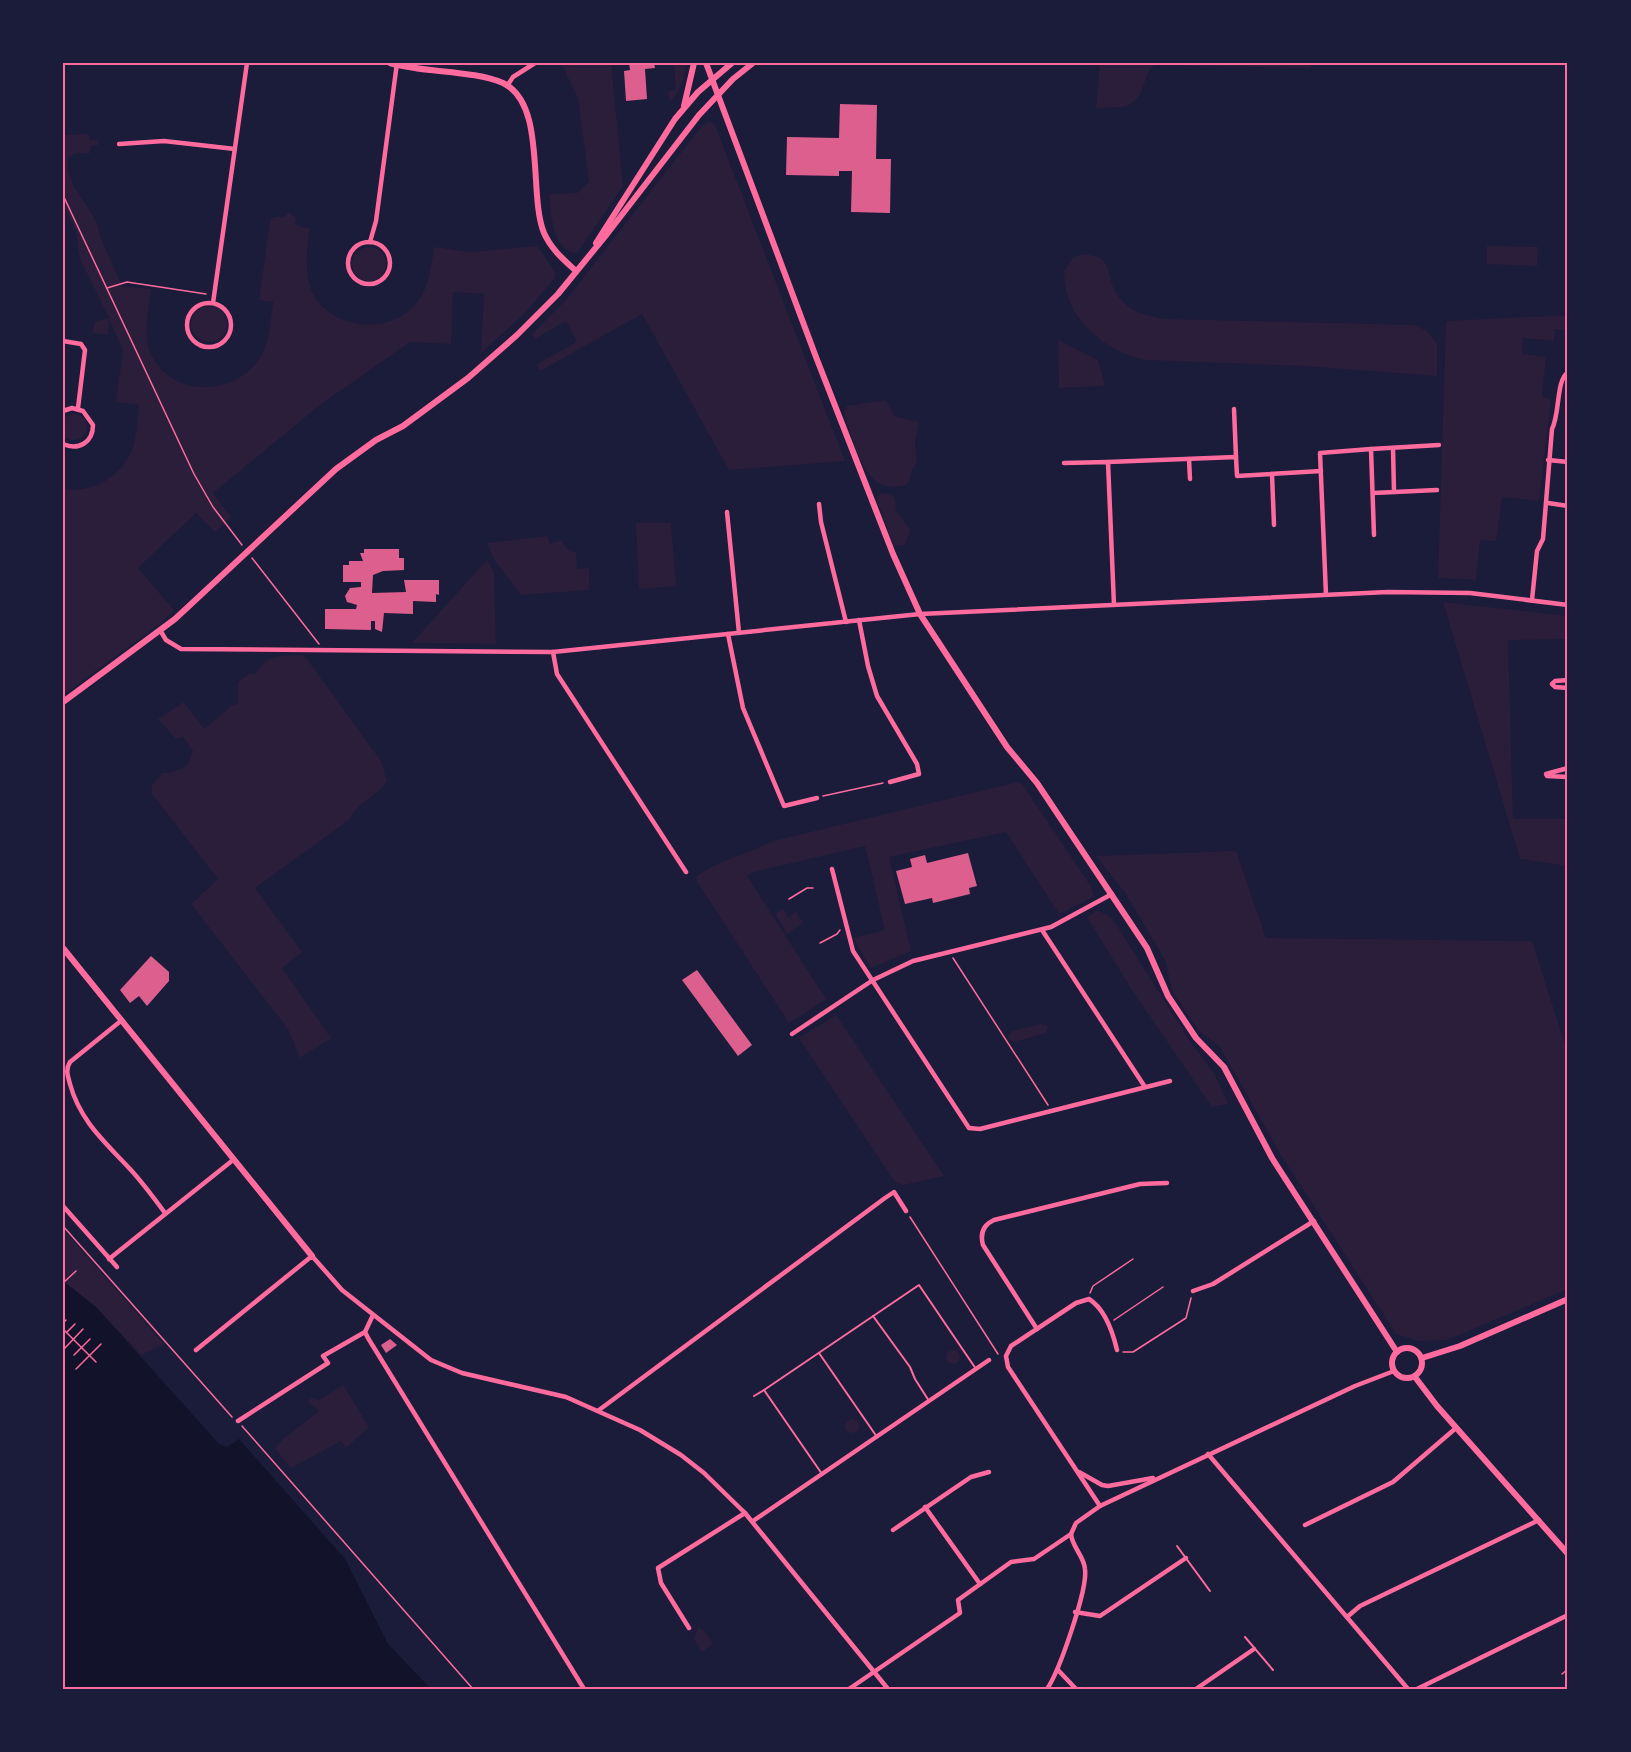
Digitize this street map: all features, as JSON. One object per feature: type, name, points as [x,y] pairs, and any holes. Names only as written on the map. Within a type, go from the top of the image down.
[{"type":"street","points":[[213,303],[248,63]]},
{"type":"street","points":[[507,86],[513,77],[535,63]]},
{"type":"street","points":[[684,108],[694,63]]},
{"type":"street","points":[[706,63],[816,357],[893,554],[920,614],[1007,747],[1036,783],[1148,948],[1168,996],[1196,1038],[1224,1067],[1272,1158],[1397,1352]]},
{"type":"street","points":[[591,253],[603,230],[684,108],[712,79],[732,63]]},
{"type":"street","points":[[63,702],[160,630],[210,588],[247,550],[336,469],[376,440],[403,426],[473,374],[517,335],[591,253],[692,123],[753,63]]},
{"type":"street","points":[[370,242],[376,221],[395,64],[484,78],[507,86],[516,95],[528,117],[537,203],[544,231],[557,253],[576,271]]},
{"type":"street","points":[[119,144],[164,141],[235,149]]},
{"type":"street","points":[[370,242],[385,249],[390,265],[383,280],[367,284],[353,277],[348,262],[355,248],[370,242]]},
{"type":"street","points":[[213,303],[226,312],[230,329],[220,343],[203,346],[190,335],[188,318],[200,305],[213,303]]},
{"type":"street","points":[[63,341],[81,344],[85,350],[78,408]]},
{"type":"street","points":[[1532,600],[1537,551],[1544,539],[1551,472],[1548,460],[1552,429],[1557,420],[1561,382],[1568,372]]},
{"type":"street","points":[[63,411],[78,408]]},
{"type":"street","points":[[63,444],[78,446],[91,436],[91,419],[78,408]]},
{"type":"street","points":[[1234,409],[1237,476],[1321,471]]},
{"type":"street","points":[[1326,595],[1320,453],[1439,445]]},
{"type":"street","points":[[1393,448],[1394,492]]},
{"type":"street","points":[[1371,449],[1374,535]]},
{"type":"street","points":[[1064,463],[1236,457]]},
{"type":"street","points":[[1189,459],[1190,479]]},
{"type":"street","points":[[1548,460],[1568,462]]},
{"type":"street","points":[[1108,462],[1114,605]]},
{"type":"street","points":[[1272,474],[1274,525]]},
{"type":"street","points":[[1373,493],[1437,490]]},
{"type":"street","points":[[1548,503],[1568,506]]},
{"type":"street","points":[[819,504],[821,522],[846,622]]},
{"type":"street","points":[[727,512],[739,633]]},
{"type":"street","points":[[160,630],[166,640],[181,648],[553,652],[920,614],[1326,595],[1437,591],[1568,605]]},
{"type":"street","points":[[859,620],[867,666],[877,696],[917,765],[918,774],[890,782]]},
{"type":"street","points":[[728,634],[743,708],[784,806],[816,798]]},
{"type":"street","points":[[553,652],[557,674],[686,872]]},
{"type":"street","points":[[1568,680],[1555,681],[1552,684],[1555,687],[1568,688]]},
{"type":"street","points":[[1568,768],[1546,774],[1547,776],[1568,777]]},
{"type":"street","points":[[832,870],[853,951],[969,1128],[981,1129],[1170,1081]]},
{"type":"street","points":[[792,1034],[873,980],[914,961],[1042,930],[1071,918],[1112,894]]},
{"type":"street","points":[[1042,930],[1145,1087]]},
{"type":"street","points":[[63,948],[333,1282],[418,1352],[441,1366],[566,1397],[640,1430],[681,1455],[712,1480],[753,1521],[888,1689]]},
{"type":"street","points":[[122,1020],[70,1062],[67,1071],[73,1095],[86,1122],[109,1150],[130,1168],[165,1213]]},
{"type":"street","points":[[109,1259],[233,1160]]},
{"type":"street","points":[[1037,1329],[983,1245],[981,1234],[985,1226],[994,1220],[1140,1184],[1167,1183]]},
{"type":"street","points":[[599,1410],[894,1192],[906,1211]]},
{"type":"street","points":[[63,1206],[117,1268]]},
{"type":"street","points":[[1193,1291],[1213,1284],[1314,1221]]},
{"type":"street","points":[[196,1350],[312,1256]]},
{"type":"street","points":[[1100,1506],[1008,1367],[1006,1356],[1011,1346],[1076,1303],[1089,1299],[1095,1302],[1108,1323],[1117,1350]]},
{"type":"street","points":[[1422,1358],[1460,1346],[1568,1299]]},
{"type":"street","points":[[238,1421],[328,1364],[323,1356],[365,1332],[373,1315]]},
{"type":"street","points":[[365,1332],[455,1483],[584,1689]]},
{"type":"street","points":[[1412,1348],[1422,1358],[1422,1369],[1415,1377],[1401,1377],[1394,1371],[1392,1359],[1397,1352],[1412,1348]]},
{"type":"street","points":[[753,1521],[989,1360]]},
{"type":"street","points":[[849,1689],[960,1613],[958,1600],[1011,1562],[1034,1559],[1071,1534],[1076,1523],[1100,1506],[1208,1454],[1394,1371]]},
{"type":"street","points":[[1415,1377],[1456,1428],[1568,1554]]},
{"type":"street","points":[[1305,1525],[1393,1482],[1456,1428]]},
{"type":"street","points":[[1208,1454],[1408,1689]]},
{"type":"street","points":[[1076,1470],[1101,1485],[1108,1486],[1159,1478]]},
{"type":"street","points":[[893,1530],[971,1477],[988,1472]]},
{"type":"street","points":[[925,1507],[980,1584]]},
{"type":"street","points":[[689,1628],[661,1583],[658,1568],[745,1513]]},
{"type":"street","points":[[1347,1617],[1360,1606],[1539,1520]]},
{"type":"street","points":[[1047,1689],[1058,1670],[1086,1570],[1071,1534]]},
{"type":"street","points":[[1075,1612],[1100,1616],[1186,1558]]},
{"type":"street","points":[[1417,1689],[1568,1615]]},
{"type":"street","points":[[1196,1689],[1254,1649]]},
{"type":"street","points":[[1058,1670],[1076,1689]]},
{"type":"lane","points":[[754,1396],[919,1285],[976,1369]]},
{"type":"lane","points":[[873,1316],[910,1367],[929,1401]]},
{"type":"lane","points":[[819,1353],[877,1437]]},
{"type":"lane","points":[[764,1390],[822,1474]]},
{"type":"lane","points":[[1177,1546],[1210,1591]]},
{"type":"lane","points":[[1245,1637],[1273,1670]]},
{"type":"path","points":[[63,195],[194,474],[213,507],[324,649]]},
{"type":"path","points":[[107,288],[127,282],[214,296]]},
{"type":"path","points":[[816,798],[890,782]]},
{"type":"path","points":[[789,899],[807,888],[813,888]]},
{"type":"path","points":[[820,943],[837,934],[845,926]]},
{"type":"path","points":[[949,953],[1051,1110]]},
{"type":"path","points":[[906,1211],[998,1354],[1006,1356]]},
{"type":"path","points":[[63,1226],[473,1689]]},
{"type":"path","points":[[1089,1299],[1093,1286],[1133,1259]]},
{"type":"path","points":[[63,1283],[76,1272]]},
{"type":"path","points":[[1108,1323],[1163,1287]]},
{"type":"path","points":[[1117,1350],[1133,1352],[1186,1318],[1193,1291]]},
{"type":"path","points":[[63,1323],[66,1320]]},
{"type":"path","points":[[67,1332],[75,1324]]},
{"type":"path","points":[[63,1329],[96,1362]]},
{"type":"path","points":[[65,1348],[84,1329]]},
{"type":"path","points":[[74,1355],[90,1339]]},
{"type":"path","points":[[76,1370],[101,1344]]},
{"type":"path","points":[[1563,1674],[1568,1669]]},
{"type":"shaded area","points":[[561,63],[611,63],[623,186],[577,253],[562,246],[558,239],[552,220],[549,194],[577,193],[589,182],[578,98]]},
{"type":"shaded area","points":[[674,63],[686,63],[683,81],[672,101],[668,91],[676,90]]},
{"type":"shaded area","points":[[1100,63],[1312,63],[1311,68],[1155,65],[1150,70],[1138,98],[1133,102],[1121,107],[1096,108]]},
{"type":"shaded area","points":[[709,121],[715,125],[845,461],[729,470],[642,314],[540,371],[537,364],[577,342],[566,321],[535,339],[532,334],[565,301],[702,126]]},
{"type":"shaded area","points":[[88,134],[90,140],[98,140],[98,145],[92,145],[90,153],[77,153],[69,157],[70,177],[98,226],[100,236],[122,286],[151,289],[147,322],[148,347],[159,367],[170,377],[184,384],[213,387],[227,383],[241,377],[258,360],[268,337],[273,302],[259,300],[270,221],[274,217],[284,217],[288,212],[296,218],[295,225],[310,229],[307,274],[318,302],[329,312],[357,324],[372,325],[387,322],[413,307],[426,286],[434,247],[471,252],[537,246],[556,273],[555,278],[523,315],[481,353],[484,294],[453,292],[451,344],[410,342],[320,405],[213,493],[231,517],[215,532],[196,513],[138,568],[174,610],[161,623],[63,695],[63,489],[85,489],[96,486],[106,481],[122,466],[133,447],[139,405],[116,402],[123,350],[109,319],[108,335],[92,333],[95,322],[109,318],[80,259],[76,232],[63,204],[63,135]]},
{"type":"shaded area","points":[[1487,246],[1538,247],[1537,266],[1487,264]]},
{"type":"shaded area","points":[[369,247],[381,252],[386,264],[381,276],[369,281],[357,276],[352,264],[357,252]]},
{"type":"shaded area","points":[[1079,255],[1091,255],[1104,262],[1118,296],[1128,306],[1144,314],[1163,319],[1415,325],[1427,331],[1437,343],[1437,376],[1304,366],[1146,360],[1130,356],[1115,349],[1089,330],[1070,303],[1064,271],[1073,258]]},
{"type":"shaded area","points":[[209,306],[222,311],[227,324],[222,337],[209,342],[196,337],[191,324],[196,311]]},
{"type":"shaded area","points":[[1568,315],[1568,330],[1555,329],[1554,341],[1523,338],[1522,354],[1546,357],[1542,396],[1551,400],[1539,501],[1502,497],[1496,541],[1480,540],[1476,580],[1438,578],[1446,321]]},
{"type":"shaded area","points":[[1058,340],[1098,360],[1105,386],[1059,388]]},
{"type":"shaded area","points":[[886,400],[894,416],[919,422],[915,442],[917,463],[912,469],[908,484],[893,487],[881,484],[864,466],[857,453],[844,413],[847,406]]},
{"type":"shaded area","points":[[74,414],[83,418],[87,427],[83,436],[74,440],[65,436],[61,427],[65,418]]},
{"type":"shaded area","points":[[882,493],[890,494],[895,499],[896,510],[910,530],[905,545],[894,546],[877,500],[877,496]]},
{"type":"shaded area","points":[[636,523],[671,523],[676,586],[639,589]]},
{"type":"shaded area","points":[[547,536],[550,544],[561,540],[568,550],[576,553],[577,569],[589,568],[589,590],[521,595],[494,559],[487,543]]},
{"type":"shaded area","points":[[487,560],[494,573],[496,644],[412,643]]},
{"type":"shaded area","points":[[1443,602],[1568,616],[1568,639],[1508,640],[1513,819],[1568,819],[1568,866],[1520,859]]},
{"type":"shaded area","points":[[304,655],[381,761],[387,781],[353,813],[350,819],[255,888],[302,952],[282,968],[331,1038],[300,1058],[288,1029],[191,904],[218,879],[152,794],[152,785],[162,773],[170,773],[187,766],[193,751],[183,737],[176,739],[158,719],[184,702],[204,729],[232,705],[238,704],[238,682],[249,674],[256,674],[265,662],[276,657]]},
{"type":"shaded area","points":[[1018,782],[1022,784],[1092,888],[1094,897],[1059,914],[1006,832],[889,857],[911,951],[871,968],[853,938],[885,930],[865,846],[753,872],[747,876],[826,999],[789,1023],[696,877],[714,866],[773,841]]},
{"type":"shaded area","points":[[1236,851],[1266,938],[1532,941],[1568,1054],[1568,1289],[1447,1340],[1419,1341],[1396,1334],[1281,1155],[1220,1047],[1199,1031],[1173,993],[1165,960],[1126,894],[1096,856]]},
{"type":"shaded area","points":[[783,909],[788,917],[796,912],[803,923],[787,934],[775,914]]},
{"type":"shaded area","points":[[1098,910],[1112,918],[1189,1040],[1215,1075],[1228,1104],[1212,1107],[1132,990],[1087,917]]},
{"type":"shaded area","points":[[836,1015],[944,1176],[903,1185],[895,1182],[799,1038]]},
{"type":"shaded area","points":[[1041,1024],[1048,1026],[1046,1033],[1014,1042],[1008,1038],[1012,1031]]},
{"type":"shaded area","points":[[63,1229],[164,1344],[141,1355],[96,1307],[63,1281]]},
{"type":"shaded area","points":[[63,1281],[96,1307],[219,1444],[227,1447],[239,1439],[345,1559],[388,1644],[431,1689],[63,1689]]},
{"type":"shaded area","points":[[953,1350],[958,1352],[960,1357],[958,1362],[953,1364],[948,1362],[946,1357],[948,1352]]},
{"type":"shaded area","points":[[343,1385],[369,1427],[346,1448],[341,1441],[291,1468],[275,1449],[282,1440],[319,1411],[308,1402],[311,1398],[320,1400]]},
{"type":"shaded area","points":[[849,1419],[855,1419],[859,1426],[855,1433],[849,1433],[845,1429],[845,1423]]},
{"type":"shaded area","points":[[698,1627],[705,1631],[713,1644],[702,1652],[694,1639]]},
{"type":"building","points":[[629,63],[654,63],[655,68],[645,69],[647,99],[626,101],[624,71],[630,70]]},
{"type":"building","points":[[840,104],[877,105],[876,159],[891,159],[890,213],[851,212],[852,171],[839,171],[839,176],[786,175],[787,137],[839,138]]},
{"type":"building","points":[[364,549],[399,549],[399,558],[404,558],[404,570],[383,571],[373,575],[372,593],[406,592],[404,580],[439,580],[439,595],[436,594],[436,602],[413,601],[413,614],[384,613],[382,632],[375,629],[375,621],[371,621],[371,630],[325,629],[325,609],[356,609],[357,605],[347,602],[345,596],[350,588],[361,587],[361,582],[343,582],[343,565],[349,565],[349,561],[363,561],[360,553],[364,553]]},
{"type":"building","points":[[968,853],[977,886],[969,888],[970,894],[933,903],[932,898],[905,904],[896,871],[912,867],[910,859],[925,855],[927,863]]},
{"type":"building","points":[[151,956],[169,972],[169,981],[147,1006],[139,996],[130,1003],[120,990]]},
{"type":"building","points":[[697,970],[752,1045],[738,1056],[682,980]]},
{"type":"building","points":[[390,1339],[397,1345],[386,1353],[381,1345]]}]
